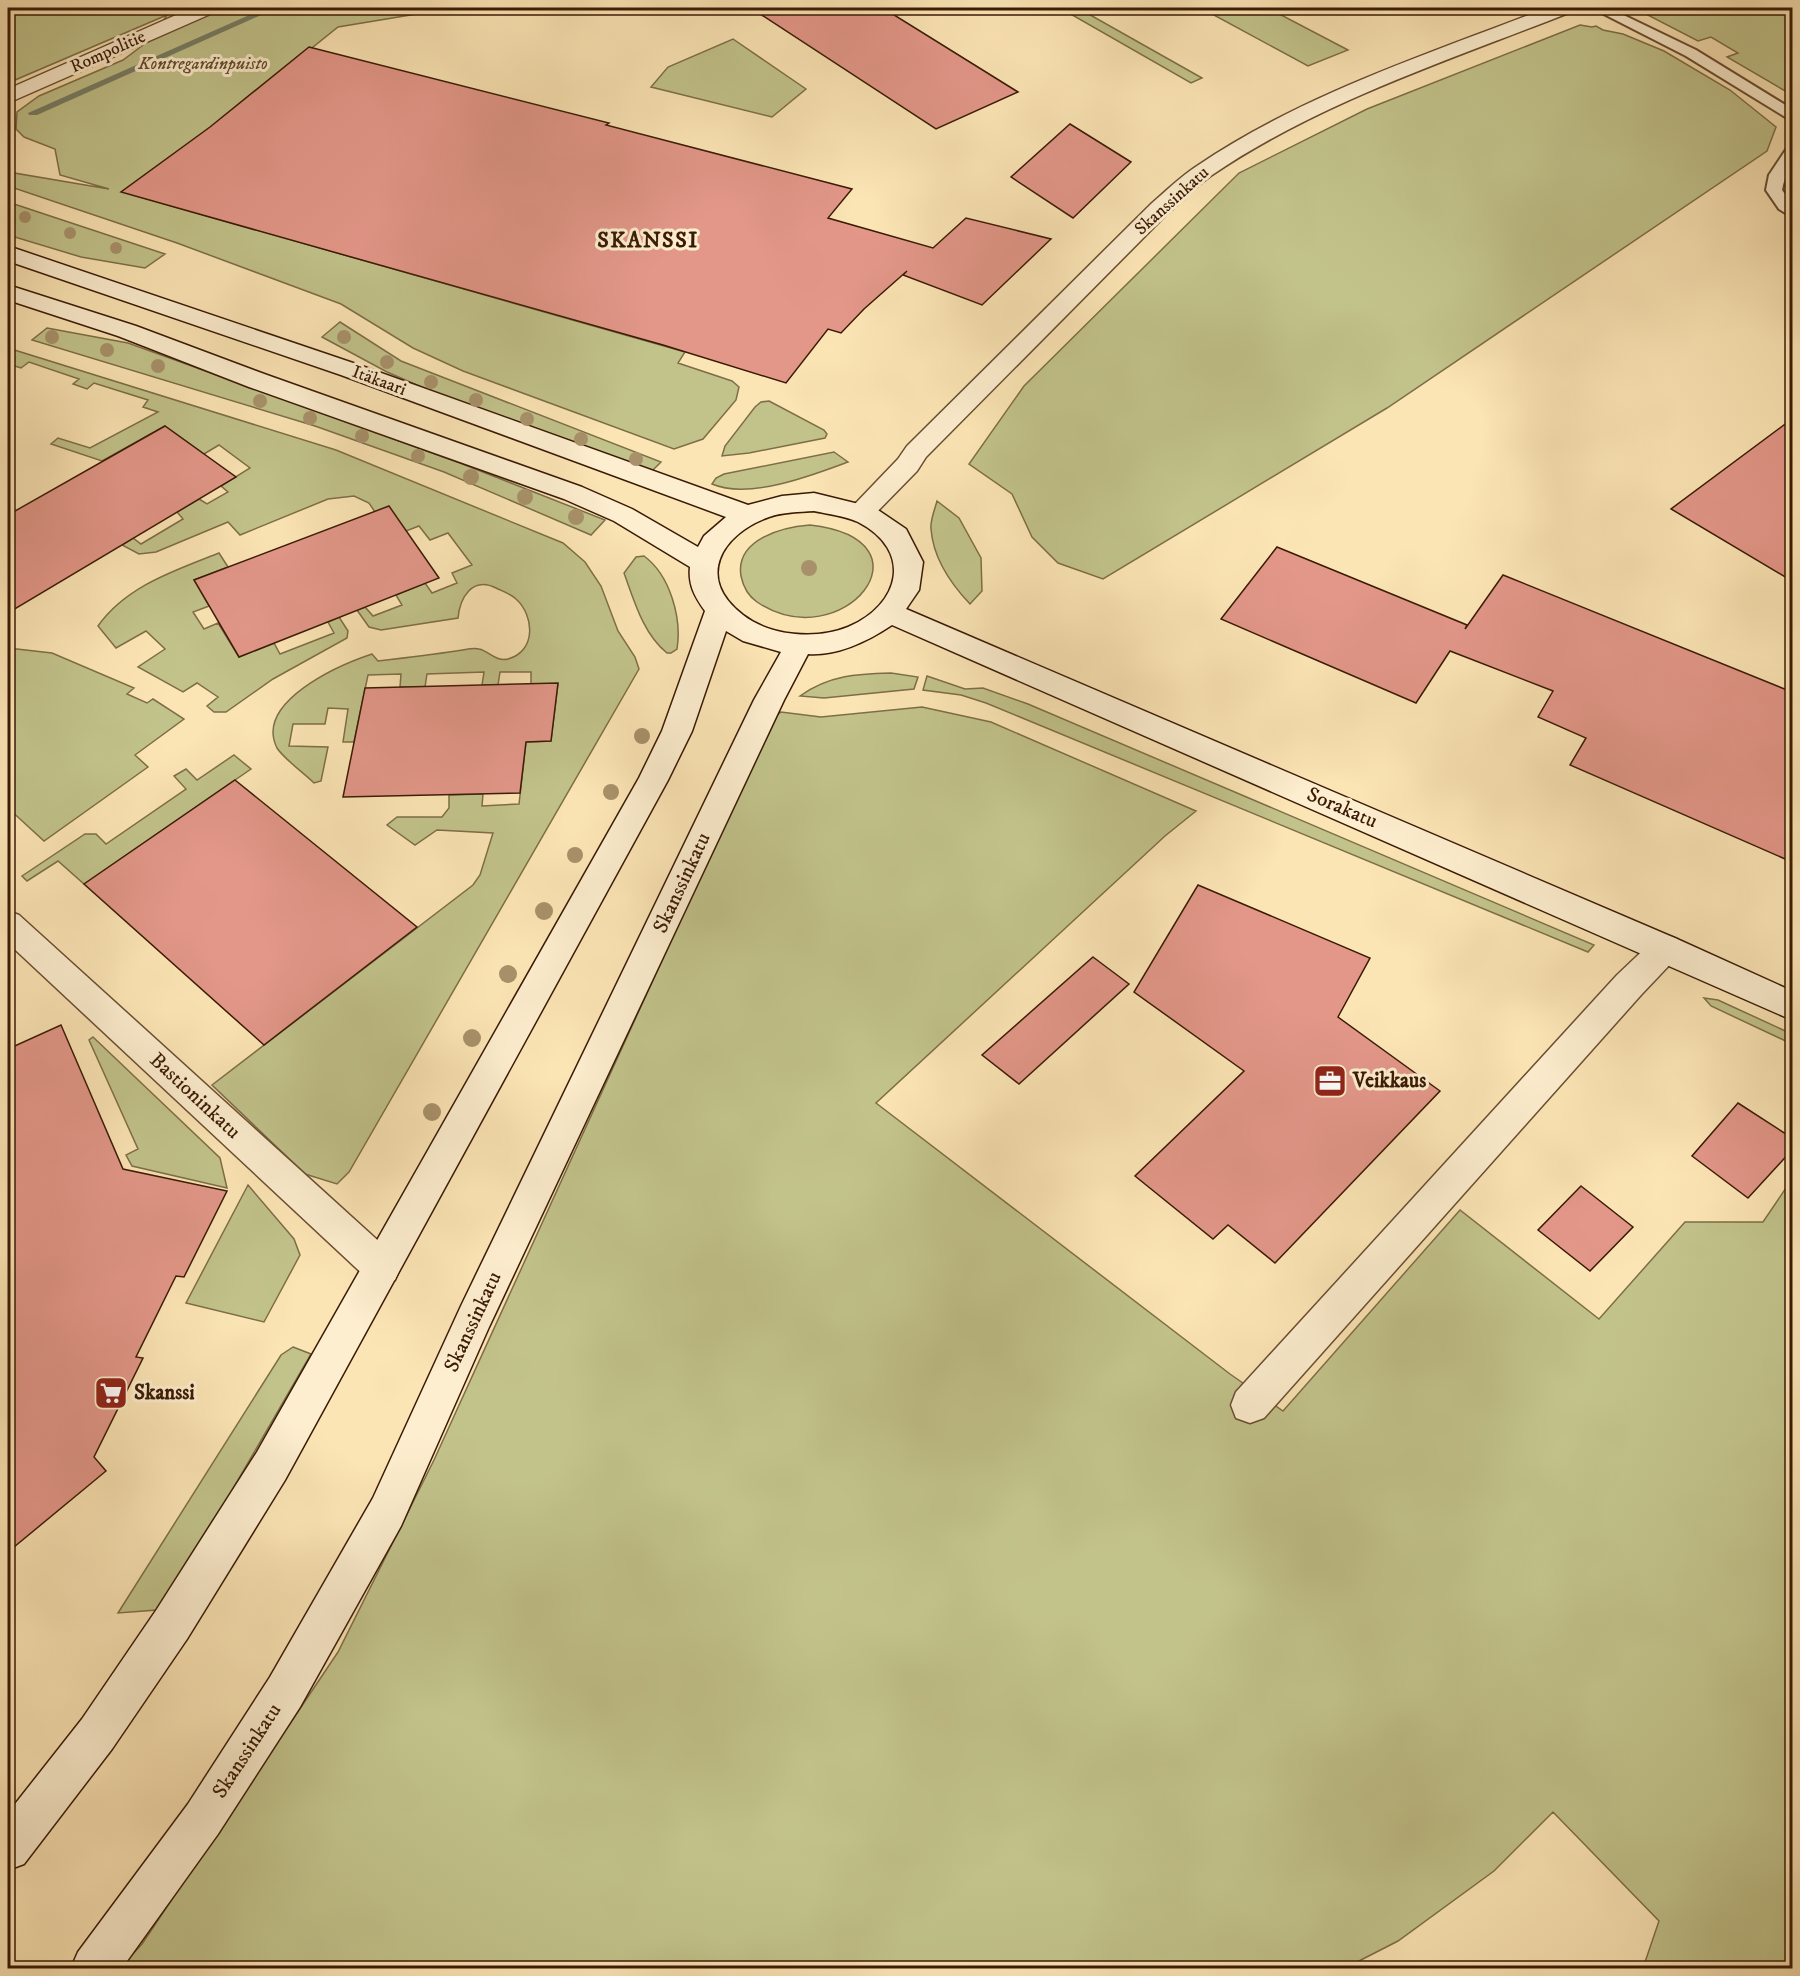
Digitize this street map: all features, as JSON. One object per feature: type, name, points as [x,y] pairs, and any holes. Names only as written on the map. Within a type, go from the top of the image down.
[{"type":"street","name":"Rompolitie","points":[[8,97],[208,8]]},
{"type":"street","name":"Skanssinkatu","points":[[862,512],[908,465],[916,452],[1159,209],[1202,172],[1244,145],[1346,94],[1564,8]]},
{"type":"street","name":"Itäkaari","points":[[8,253],[350,370],[680,492],[749,515]]},
{"type":"street","name":"Itäkaari","points":[[8,292],[127,331],[258,381],[573,494],[623,515],[704,563]]},
{"type":"street","points":[[814,502],[862,512],[890,529],[901,542],[908,555],[910,570],[908,585],[901,600],[890,613],[872,627],[850,637],[826,643],[775,642],[733,625],[709,601],[702,576],[710,549],[720,536],[749,515],[770,507],[814,502]]},
{"type":"street","points":[[8,1848],[97,1734],[172,1624],[271,1466],[653,780],[677,732],[718,612]]},
{"type":"street","name":"Sorakatu","points":[[890,613],[1666,948],[1792,1006]]},
{"type":"street","name":"Skanssinkatu","points":[[94,1968],[203,1820],[285,1692],[387,1512],[484,1297],[769,700],[799,644]]},
{"type":"street","name":"Bastioninkatu","points":[[8,924],[382,1268]]},
{"type":"street","points":[[1250,1405],[1629,985],[1666,948]]},
{"type":"lane","points":[[1599,8],[1691,53],[1792,115]]},
{"type":"lane","points":[[1792,151],[1777,175],[1774,190],[1792,212]]},
{"type":"green space","name":"Kontregardinpuisto","points":[[8,8],[453,8],[338,27],[130,194],[685,352],[678,363],[732,381],[739,387],[736,400],[703,439],[674,449],[463,371],[413,348],[341,304],[177,243],[8,186],[8,172],[109,189],[60,175],[55,149],[24,137],[16,129],[17,112],[39,96],[123,60],[151,39],[167,15],[8,83]]},
{"type":"green space","points":[[1060,8],[1078,8],[1202,78],[1191,83]]},
{"type":"green space","points":[[1201,8],[1268,8],[1348,50],[1308,66]]},
{"type":"green space","points":[[1639,8],[1792,8],[1792,95],[1727,57],[1738,53],[1711,37],[1698,41],[1640,11]]},
{"type":"green space","points":[[1580,25],[1596,26],[1603,30],[1623,34],[1664,51],[1730,90],[1776,127],[1767,151],[1387,408],[1103,579],[1058,563],[1032,537],[1012,494],[969,464],[1024,386],[1239,173],[1367,109]]},
{"type":"green space","points":[[733,39],[806,89],[772,117],[651,87],[668,67]]},
{"type":"green space","points":[[8,202],[165,254],[145,268],[81,257],[8,235]]},
{"type":"green space","points":[[340,322],[401,361],[661,462],[651,472],[456,402],[387,372],[322,337]]},
{"type":"green space","points":[[47,328],[128,343],[460,463],[605,520],[591,535],[444,472],[315,426],[32,340]]},
{"type":"green space","points":[[8,348],[336,450],[563,543],[585,562],[601,586],[618,631],[635,657],[639,669],[349,1172],[337,1184],[305,1174],[212,1085],[473,885],[480,875],[493,833],[437,830],[415,845],[387,825],[397,817],[442,817],[449,808],[449,795],[483,794],[482,806],[519,804],[526,742],[551,741],[558,684],[531,684],[531,672],[500,672],[498,685],[482,685],[484,672],[427,674],[425,687],[400,687],[401,674],[368,675],[354,742],[343,742],[348,709],[328,708],[325,724],[293,724],[289,746],[328,747],[321,781],[314,783],[277,748],[273,731],[278,715],[288,701],[321,676],[372,654],[378,661],[476,649],[483,650],[496,658],[508,659],[517,655],[528,641],[529,623],[522,606],[514,597],[496,588],[480,585],[469,591],[461,603],[458,618],[381,630],[369,627],[357,610],[365,607],[373,616],[402,605],[396,595],[425,583],[432,593],[457,583],[452,573],[472,565],[448,533],[430,540],[419,526],[406,531],[375,512],[369,503],[354,496],[328,499],[240,535],[228,522],[156,552],[139,554],[122,545],[133,538],[141,544],[183,519],[177,512],[199,499],[207,504],[228,492],[221,486],[250,468],[219,445],[204,454],[165,426],[102,461],[51,444],[58,438],[90,448],[158,412],[143,407],[148,400],[94,383],[87,389],[73,384],[79,379],[29,362],[21,368],[8,364],[15,358],[8,355]]},
{"type":"green space","points":[[769,401],[824,430],[827,434],[825,438],[722,456],[725,446],[755,407],[761,402]]},
{"type":"green space","points":[[834,452],[848,462],[781,484],[744,489],[712,484],[716,478],[724,474]]},
{"type":"green space","points":[[937,501],[959,518],[981,558],[982,591],[970,604],[950,579],[935,550],[931,526]]},
{"type":"green space","points":[[810,525],[849,535],[869,551],[873,571],[864,590],[845,607],[819,616],[789,616],[757,602],[744,587],[741,576],[741,563],[745,553],[763,537],[775,532]]},
{"type":"green space","points":[[219,553],[228,567],[194,580],[209,606],[193,612],[204,629],[218,623],[239,657],[274,643],[280,654],[334,633],[328,622],[339,617],[348,631],[347,638],[273,679],[226,712],[214,712],[207,706],[218,697],[197,683],[183,692],[138,667],[165,649],[146,631],[116,648],[98,626],[109,612],[137,590],[169,573]]},
{"type":"green space","points":[[644,556],[661,574],[676,611],[677,649],[671,653],[667,653],[659,645],[645,626],[624,573],[636,557]]},
{"type":"green space","points":[[8,648],[52,653],[134,688],[127,694],[147,703],[153,699],[184,719],[135,755],[148,767],[44,841],[8,808]]},
{"type":"green space","points":[[891,673],[918,677],[914,689],[824,698],[800,696],[822,684],[844,677]]},
{"type":"green space","points":[[927,676],[965,689],[983,688],[1028,704],[1594,945],[1588,952],[986,703],[961,695],[923,690]]},
{"type":"green space","points":[[922,707],[991,722],[1196,811],[1165,836],[876,1103],[1230,1374],[1283,1411],[1460,1210],[1599,1319],[1685,1222],[1763,1222],[1792,1179],[1792,1968],[1643,1968],[1659,1921],[1553,1812],[1494,1871],[1398,1941],[1350,1968],[120,1968],[142,1944],[338,1652],[434,1460],[773,717],[781,712],[821,717]]},
{"type":"green space","points":[[234,755],[251,769],[84,884],[58,861],[27,881],[22,876],[85,834],[96,834],[106,844],[186,789],[174,776],[186,769],[197,780]]},
{"type":"green space","points":[[1704,998],[1718,1000],[1792,1034],[1792,1044],[1711,1006]]},
{"type":"green space","points":[[93,1037],[220,1158],[227,1188],[132,1166],[126,1155],[138,1149],[89,1040]]},
{"type":"green space","points":[[248,1185],[294,1239],[300,1255],[264,1322],[186,1303]]},
{"type":"green space","points":[[293,1347],[311,1354],[227,1499],[157,1610],[118,1613],[281,1355]]},
{"type":"building","points":[[751,8],[883,8],[1018,92],[936,129]]},
{"type":"building","points":[[309,47],[609,123],[606,125],[852,189],[828,218],[933,248],[966,218],[1051,239],[982,305],[903,275],[907,271],[841,333],[828,329],[786,383],[663,345],[121,192],[210,127]]},
{"type":"building","points":[[1070,124],[1131,162],[1073,218],[1011,177]]},
{"type":"building","points":[[1792,419],[1792,581],[1671,509]]},
{"type":"building","points":[[165,426],[236,477],[8,613],[8,515]]},
{"type":"building","points":[[389,506],[439,578],[239,657],[194,580]]},
{"type":"building","points":[[1277,547],[1467,625],[1465,629],[1503,575],[1792,692],[1792,862],[1570,765],[1586,738],[1538,717],[1553,691],[1450,651],[1416,703],[1221,619]]},
{"type":"building","points":[[558,683],[551,741],[526,742],[520,793],[343,797],[365,688]]},
{"type":"building","points":[[235,780],[417,927],[264,1045],[84,884]]},
{"type":"building","name":"Veikkaus","points":[[1198,885],[1370,958],[1338,1017],[1440,1091],[1275,1263],[1228,1225],[1213,1239],[1135,1176],[1244,1071],[1134,992]]},
{"type":"building","points":[[1093,957],[1129,984],[1019,1084],[982,1055]]},
{"type":"building","points":[[61,1025],[123,1169],[227,1191],[184,1277],[176,1276],[136,1357],[143,1358],[94,1457],[106,1471],[8,1552],[8,1049]]},
{"type":"building","points":[[1738,1103],[1792,1138],[1792,1150],[1748,1198],[1692,1156]]},
{"type":"building","points":[[1581,1186],[1633,1227],[1590,1271],[1538,1230]]},
{"type":"waterway","points":[[33,113],[272,8]]},
{"type":"place","name":"Veikkaus","points":[[1330,1081]]},
{"type":"place","name":"Skanssi","points":[[111,1393]]},
{"type":"district","name":"SKANSSI","points":[[648,240]]}]
